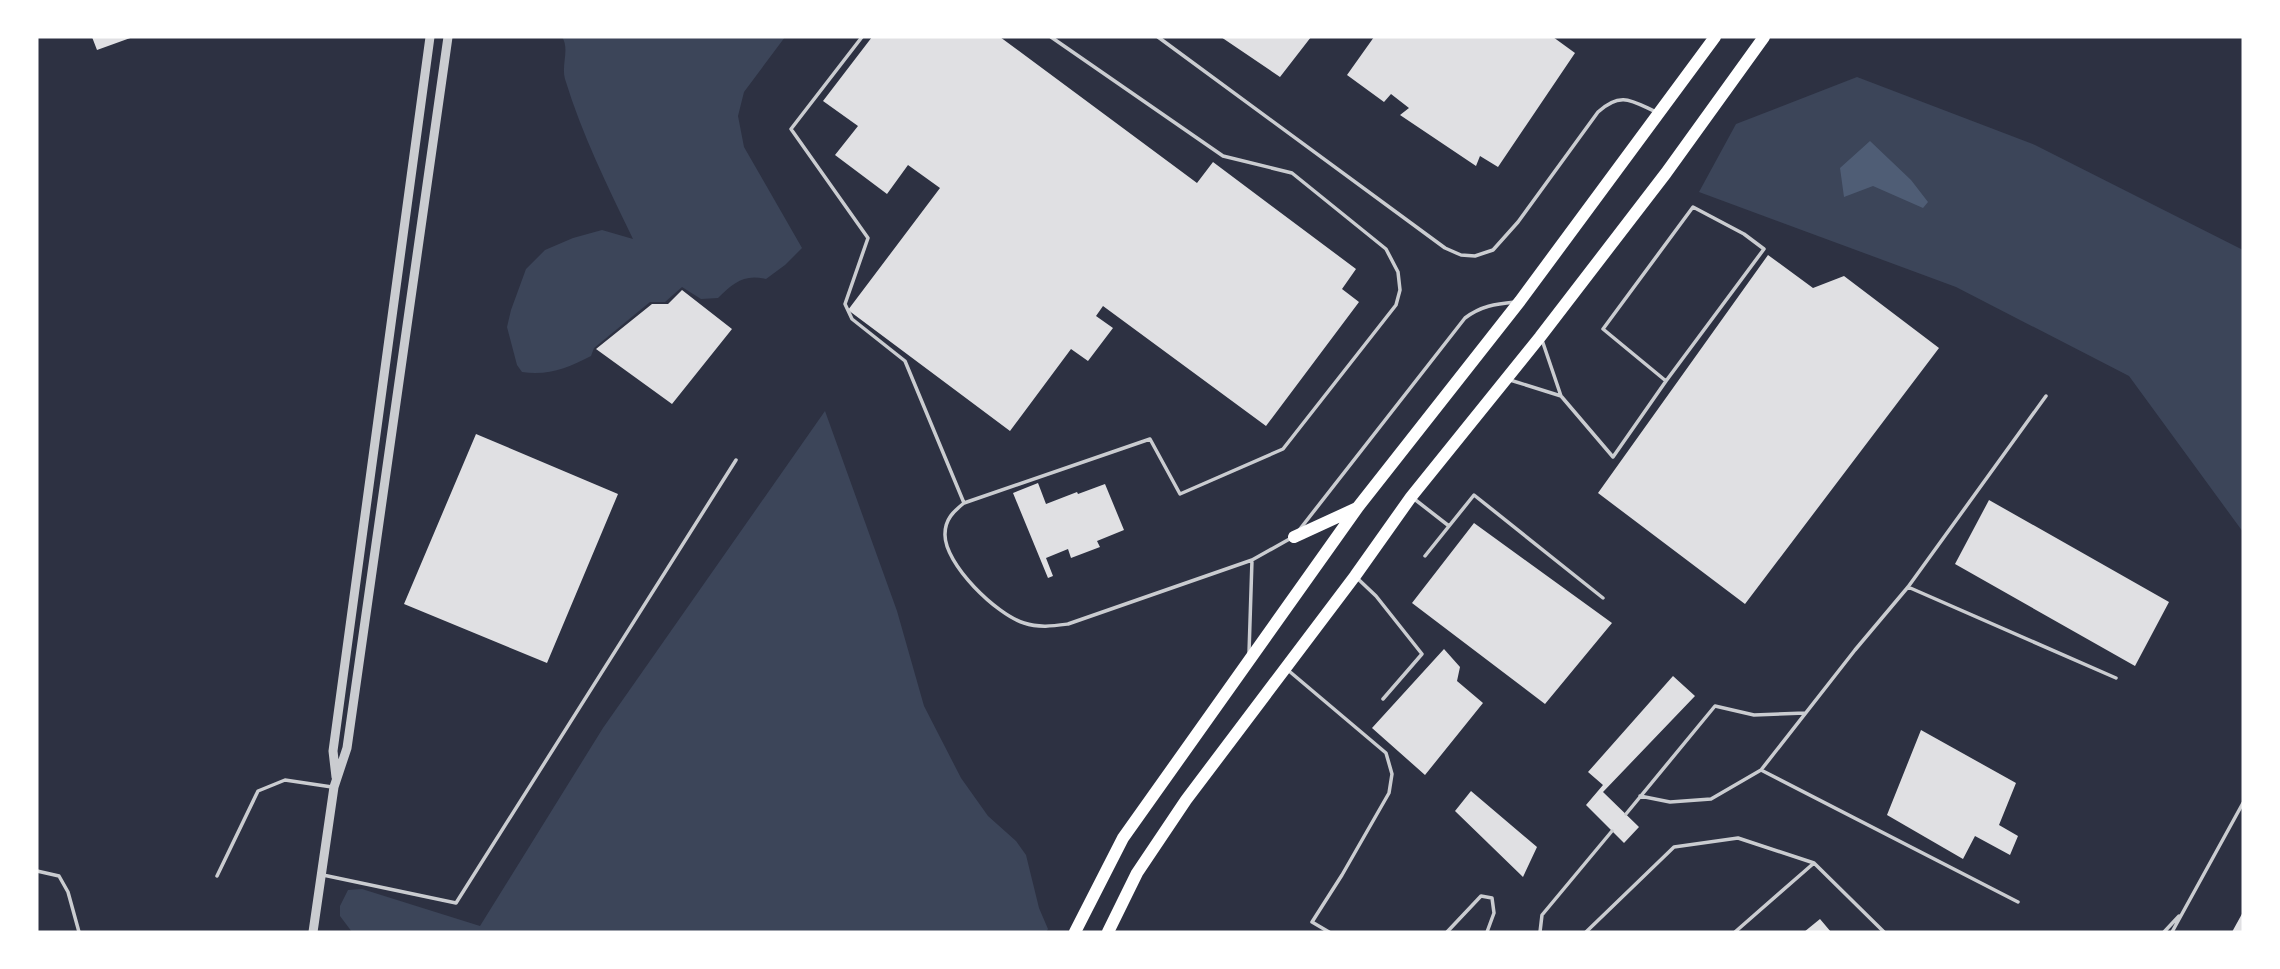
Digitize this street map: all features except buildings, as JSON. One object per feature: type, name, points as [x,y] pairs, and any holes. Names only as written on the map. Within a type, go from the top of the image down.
[{"type":"highway","points":[[1075,932],[1122,838],[1357,507],[1520,301],[1715,37]]},
{"type":"highway","points":[[1108,932],[1137,873],[1186,800],[1355,576],[1411,497],[1541,337],[1666,173],[1764,37]]},
{"type":"highway","points":[[1294,537],[1357,507]]},
{"type":"street","points":[[336,777],[332,751],[430,37]]},
{"type":"street","points":[[313,932],[336,777],[347,748],[448,37]]},
{"type":"lane","points":[[862,37],[791,129],[868,238],[845,304],[852,319],[905,361],[964,503]]},
{"type":"lane","points":[[1051,37],[1223,156],[1292,173],[1386,249],[1398,272],[1399,290],[1396,305],[1283,449],[1180,494],[1150,439],[964,503],[950,515],[944,531],[946,548],[956,565],[993,605],[1012,618],[1026,624],[1048,627],[1068,625],[1252,560],[1294,537],[1465,318],[1477,309],[1489,305],[1520,301]]},
{"type":"lane","points":[[1158,37],[1445,248],[1461,255],[1475,256],[1493,250],[1518,222],[1598,112],[1610,102],[1625,98],[1658,112]]},
{"type":"lane","points":[[1541,337],[1561,396],[1613,457],[1764,249],[1744,234],[1693,207],[1603,329],[1666,381]]},
{"type":"lane","points":[[1507,379],[1561,396]]},
{"type":"lane","points":[[1640,796],[1670,802],[1711,799],[1761,770],[1908,587],[2046,396]]},
{"type":"lane","points":[[321,875],[456,903],[736,460]]},
{"type":"lane","points":[[1425,556],[1474,495],[1604,598]]},
{"type":"lane","points":[[1411,497],[1449,526]]},
{"type":"lane","points":[[1249,662],[1252,560]]},
{"type":"lane","points":[[1355,576],[1376,596],[1422,654],[1383,699]]},
{"type":"lane","points":[[1908,587],[2116,678]]},
{"type":"lane","points":[[1285,667],[1386,753],[1392,774],[1389,793],[1312,922],[1329,932]]},
{"type":"lane","points":[[1626,814],[1715,706],[1754,715],[1805,713]]},
{"type":"lane","points":[[1761,770],[2018,902]]},
{"type":"lane","points":[[217,876],[258,791],[285,780],[334,788]]},
{"type":"lane","points":[[2172,932],[2243,803]]},
{"type":"lane","points":[[1540,932],[1542,915],[1612,831]]},
{"type":"lane","points":[[1587,932],[1674,847],[1738,838],[1814,863],[1884,932]]},
{"type":"lane","points":[[1735,932],[1814,863]]},
{"type":"lane","points":[[37,871],[59,876],[68,892],[79,932]]},
{"type":"lane","points":[[1447,932],[1481,895],[1492,898],[1494,913],[1487,932]]},
{"type":"lane","points":[[2164,932],[2184,911]]},
{"type":"shaded area","points":[[562,37],[785,37],[744,92],[738,116],[744,147],[802,248],[766,279],[751,278],[739,281],[718,298],[701,299],[682,287],[665,302],[650,302],[594,348],[591,356],[558,370],[531,373],[522,372],[517,365],[507,327],[526,269],[545,250],[573,238],[602,230],[633,239],[579,120],[565,79],[565,47]]},
{"type":"shaded area","points":[[1857,77],[2035,145],[2243,250],[2243,532],[2129,376],[1956,287],[1699,192],[1736,124]]},
{"type":"shaded area","points":[[1870,141],[1911,180],[1928,202],[1923,208],[1873,186],[1844,197],[1840,168]]},
{"type":"shaded area","points":[[825,411],[897,611],[924,706],[961,778],[988,816],[1016,841],[1026,855],[1039,908],[1048,929],[1046,932],[352,932],[340,916],[340,906],[348,890],[362,889],[480,926],[603,728]]}]
